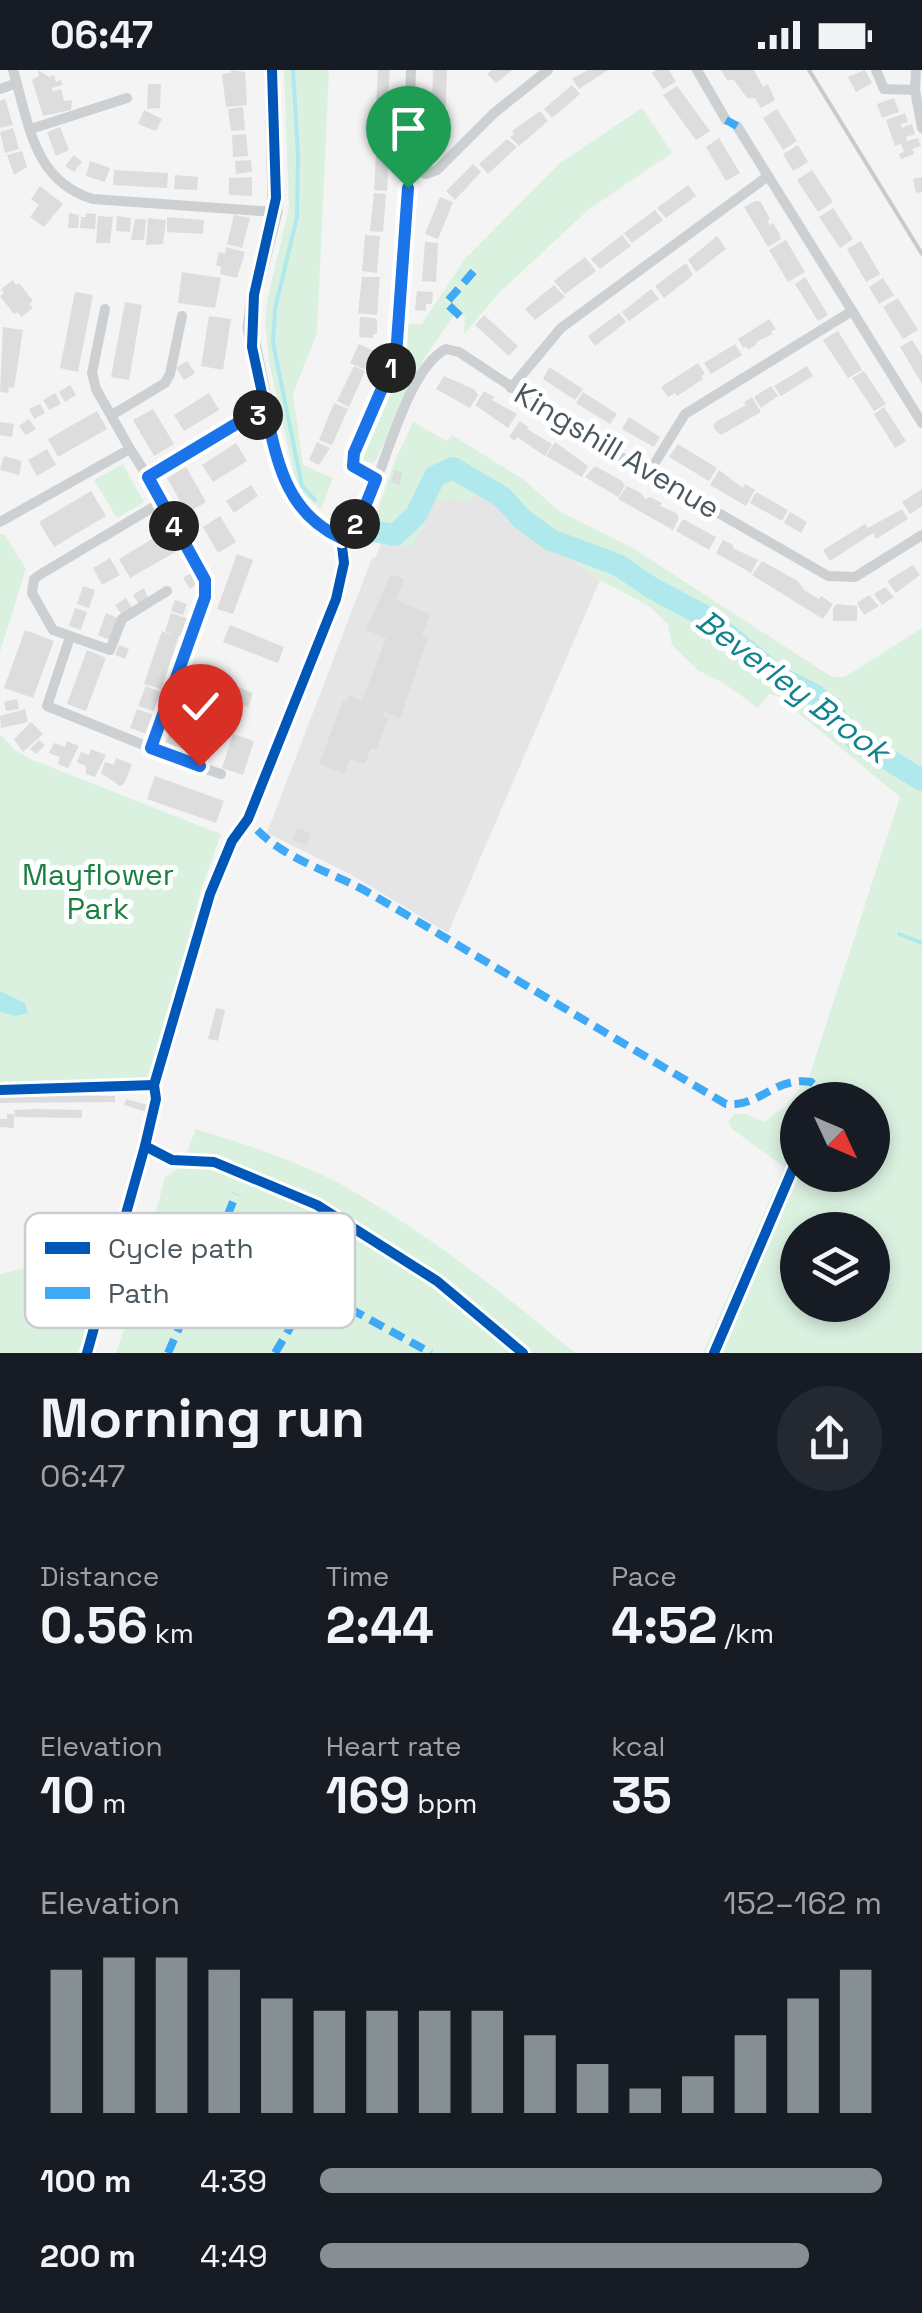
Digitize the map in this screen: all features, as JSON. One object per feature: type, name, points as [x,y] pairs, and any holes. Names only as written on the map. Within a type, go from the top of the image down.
[{"type":"street","points":[[14,70],[48,171],[62,186],[82,196],[275,212]]},
{"type":"street","points":[[272,70],[275,212],[254,295],[250,328],[280,472],[295,502],[324,530],[341,538]]},
{"type":"street","points":[[411,70],[408,157],[413,169],[426,174],[437,170],[494,114],[548,70]]},
{"type":"street","points":[[697,70],[922,423]]},
{"type":"street","points":[[876,70],[884,89],[914,90]]},
{"type":"street","points":[[916,70],[914,90],[922,128]]},
{"type":"street","points":[[0,89],[17,83]]},
{"type":"street","points":[[32,129],[127,98]]},
{"type":"street","points":[[511,388],[552,335],[768,176]]},
{"type":"street","points":[[248,819],[336,599],[343,572],[341,538],[362,514],[376,479],[357,471],[352,462],[396,356],[408,188]]},
{"type":"street","points":[[105,309],[92,373],[96,389],[205,580],[205,597],[151,748]]},
{"type":"street","points":[[648,474],[685,414],[852,310]]},
{"type":"street","points":[[112,415],[165,382],[182,316]]},
{"type":"street","name":"Kingshill Avenue","points":[[376,479],[418,383],[439,352],[450,349],[648,474],[837,579],[855,577],[922,536]]},
{"type":"street","points":[[148,477],[246,418],[266,412]]},
{"type":"street","points":[[0,522],[130,449]]},
{"type":"street","points":[[160,503],[34,579],[32,593],[53,630],[110,650],[122,619],[167,592]]},
{"type":"street","points":[[70,638],[47,706],[222,774]]},
{"type":"street","points":[[200,766],[216,725]]},
{"type":"shaded area","points":[[480,490],[600,580],[448,933],[350,874],[267,833],[372,558],[383,540],[440,495]]},
{"type":"green space","points":[[284,70],[329,70],[317,333],[293,394],[303,465],[333,478],[321,509],[301,492],[294,474],[269,362],[265,323],[289,208]]},
{"type":"green space","points":[[642,108],[672,153],[588,210],[499,293],[464,334],[465,318],[457,311],[425,357],[376,460],[363,460],[361,451],[407,350],[408,324],[422,324],[465,259],[559,164]]},
{"type":"green space","points":[[413,422],[447,441],[452,435],[524,480],[559,511],[634,549],[832,677],[845,677],[922,628],[922,1353],[703,1353],[780,1176],[780,1192],[890,1192],[890,1082],[805,1082],[900,797],[778,696],[769,694],[758,708],[699,671],[672,645],[668,624],[649,606],[600,580],[550,542],[542,546],[515,526],[514,514],[482,492],[464,503],[451,498],[435,501],[413,546],[384,545],[370,532]]},
{"type":"green space","points":[[123,464],[144,502],[117,518],[94,480]]},
{"type":"green space","points":[[0,534],[4,534],[26,569],[0,652]]},
{"type":"green space","name":"Mayflower Park","points":[[0,734],[30,759],[221,834],[201,890],[152,1083],[0,1087]]},
{"type":"green space","points":[[780,1111],[780,1164],[728,1122],[734,1114],[746,1114],[764,1122]]},
{"type":"green space","points":[[196,1129],[291,1161],[328,1178],[406,1224],[464,1265],[575,1353],[116,1353],[125,1328],[355,1328],[355,1213],[156,1213],[165,1177],[181,1167]]},
{"type":"green space","points":[[25,1268],[25,1328],[90,1328],[83,1353],[0,1353],[0,1274]]},
{"type":"water","points":[[0,991],[25,1003],[28,1013],[15,1016],[0,1012]]},
{"type":"building","points":[[38,70],[49,77],[54,75],[56,82],[61,80],[62,85],[52,88],[53,92],[61,89],[64,101],[72,100],[71,110],[43,116],[32,80],[39,76]]},
{"type":"building","points":[[231,70],[245,72],[247,105],[226,107],[222,74]]},
{"type":"building","points":[[378,70],[390,70],[387,108],[376,107]]},
{"type":"building","points":[[433,70],[447,70],[445,129],[431,129]]},
{"type":"building","points":[[492,70],[512,70],[496,83],[487,74]]},
{"type":"building","points":[[588,70],[608,70],[579,89],[572,79]]},
{"type":"building","points":[[669,70],[676,82],[663,89],[652,73]]},
{"type":"building","points":[[721,70],[754,70],[763,87],[768,84],[775,100],[761,108],[755,98],[747,98],[734,80],[727,80]]},
{"type":"building","points":[[865,70],[872,83],[856,92],[848,77]]},
{"type":"building","points":[[148,84],[161,84],[160,108],[147,109]]},
{"type":"building","points":[[572,85],[580,94],[552,118],[544,109]]},
{"type":"building","points":[[677,86],[710,131],[696,140],[663,95]]},
{"type":"building","points":[[894,98],[899,112],[882,118],[877,104]]},
{"type":"building","points":[[5,99],[13,125],[0,128],[0,101]]},
{"type":"building","points":[[243,107],[245,130],[231,131],[228,109]]},
{"type":"building","points":[[777,109],[797,141],[783,150],[763,118]]},
{"type":"building","points":[[144,110],[162,119],[156,131],[138,124]]},
{"type":"building","points":[[540,111],[548,121],[519,146],[510,137],[512,131]]},
{"type":"building","points":[[376,112],[387,112],[386,149],[375,149]]},
{"type":"building","points":[[905,113],[908,122],[901,124],[902,128],[912,124],[915,134],[906,137],[907,141],[918,138],[921,146],[901,159],[901,144],[895,146],[886,120]]},
{"type":"building","points":[[60,127],[69,150],[56,156],[47,132]]},
{"type":"building","points":[[13,128],[19,149],[5,153],[0,132]]},
{"type":"building","points":[[246,134],[248,156],[233,157],[232,135]]},
{"type":"building","points":[[719,138],[740,173],[726,181],[706,147]]},
{"type":"building","points":[[507,139],[517,147],[488,174],[479,164]]},
{"type":"building","points":[[798,145],[808,162],[793,171],[783,154]]},
{"type":"building","points":[[22,151],[27,167],[14,175],[7,155]]},
{"type":"building","points":[[376,152],[389,152],[387,191],[374,190]]},
{"type":"building","points":[[74,155],[82,162],[74,172],[65,166]]},
{"type":"building","points":[[251,160],[252,172],[236,174],[235,161]]},
{"type":"building","points":[[90,161],[110,168],[105,182],[86,176]]},
{"type":"building","points":[[473,164],[481,172],[455,200],[446,191]]},
{"type":"building","points":[[114,170],[168,173],[167,188],[113,185]]},
{"type":"building","points":[[812,170],[833,202],[818,212],[797,180]]},
{"type":"building","points":[[175,175],[198,177],[197,190],[174,189]]},
{"type":"building","points":[[252,177],[252,196],[229,195],[229,178]]},
{"type":"building","points":[[922,177],[922,192],[916,193],[913,179]]},
{"type":"building","points":[[688,185],[696,196],[666,218],[657,208]]},
{"type":"building","points":[[40,186],[63,204],[44,227],[30,217],[39,205],[31,199]]},
{"type":"building","points":[[374,193],[386,194],[383,232],[370,231]]},
{"type":"building","points":[[440,197],[453,202],[438,239],[425,234]]},
{"type":"building","points":[[760,201],[770,219],[767,221],[773,223],[781,239],[768,247],[744,207]]},
{"type":"building","points":[[833,208],[853,239],[840,248],[819,217]]},
{"type":"building","points":[[655,210],[663,220],[632,243],[624,233]]},
{"type":"building","points":[[69,213],[79,215],[78,228],[68,228]]},
{"type":"building","points":[[86,213],[96,214],[95,229],[80,228],[81,217],[86,217]]},
{"type":"building","points":[[234,215],[250,218],[242,248],[227,244]]},
{"type":"building","points":[[98,216],[113,217],[110,243],[96,243]]},
{"type":"building","points":[[117,216],[131,218],[130,232],[116,231]]},
{"type":"building","points":[[167,217],[204,220],[203,234],[167,232]]},
{"type":"building","points":[[148,218],[166,220],[163,244],[146,245]]},
{"type":"building","points":[[135,219],[146,219],[144,240],[131,240]]},
{"type":"building","points":[[365,235],[380,236],[377,273],[362,271]]},
{"type":"building","points":[[622,235],[631,246],[600,269],[591,259]]},
{"type":"building","points":[[717,236],[726,249],[696,272],[688,260]]},
{"type":"building","points":[[786,240],[805,272],[788,282],[769,250]]},
{"type":"building","points":[[861,241],[880,274],[866,282],[847,249]]},
{"type":"building","points":[[425,242],[438,243],[436,282],[422,281]]},
{"type":"building","points":[[226,247],[245,252],[237,278],[220,274],[221,267],[216,265],[219,252],[225,254]]},
{"type":"building","points":[[585,257],[596,271],[565,294],[554,281]]},
{"type":"building","points":[[686,263],[693,275],[664,298],[655,286]]},
{"type":"building","points":[[182,272],[221,278],[215,308],[178,303]]},
{"type":"building","points":[[362,277],[380,277],[377,315],[358,313]]},
{"type":"building","points":[[805,277],[828,315],[818,321],[795,284]]},
{"type":"building","points":[[883,278],[894,295],[879,304],[869,287]]},
{"type":"building","points":[[13,280],[33,301],[29,304],[33,308],[21,317],[0,296],[4,293],[1,289]]},
{"type":"building","points":[[554,285],[565,297],[535,320],[525,309]]},
{"type":"building","points":[[651,289],[659,299],[629,321],[622,312]]},
{"type":"building","points":[[417,291],[433,292],[432,304],[426,304],[426,311],[415,310]]},
{"type":"building","points":[[75,292],[93,295],[78,372],[60,368]]},
{"type":"building","points":[[898,298],[918,330],[903,339],[883,307]]},
{"type":"building","points":[[125,302],[142,305],[129,380],[111,377]]},
{"type":"building","points":[[619,313],[626,322],[595,346],[588,336]]},
{"type":"building","points":[[484,315],[518,346],[509,356],[475,325]]},
{"type":"building","points":[[209,316],[231,319],[223,370],[201,366]]},
{"type":"building","points":[[360,317],[377,321],[373,338],[359,337]]},
{"type":"building","points":[[769,319],[776,329],[773,334],[748,350],[743,348],[738,339]]},
{"type":"building","points":[[3,327],[23,330],[14,388],[9,387],[8,393],[0,392]]},
{"type":"building","points":[[838,331],[862,370],[848,378],[823,340]]},
{"type":"building","points":[[912,340],[922,356],[922,384],[900,347]]},
{"type":"building","points":[[359,344],[372,350],[373,355],[364,369],[350,363]]},
{"type":"building","points":[[735,344],[742,355],[711,374],[704,363]]},
{"type":"building","points":[[187,361],[195,373],[184,380],[176,368]]},
{"type":"building","points":[[698,363],[705,374],[703,379],[677,396],[675,393],[668,397],[661,387]]},
{"type":"building","points":[[354,366],[365,371],[349,407],[337,401]]},
{"type":"building","points":[[807,366],[813,376],[781,396],[774,386]]},
{"type":"building","points":[[549,367],[583,389],[575,400],[543,379]]},
{"type":"building","points":[[864,371],[886,404],[874,411],[852,378]]},
{"type":"building","points":[[444,376],[475,390],[478,395],[470,408],[436,389]]},
{"type":"building","points":[[70,385],[76,395],[65,402],[59,392]]},
{"type":"building","points":[[771,386],[778,396],[761,408],[754,397]]},
{"type":"building","points":[[484,391],[517,414],[508,428],[475,405]]},
{"type":"building","points":[[583,392],[617,414],[610,424],[576,403]]},
{"type":"building","points":[[55,393],[61,404],[49,410],[43,400]]},
{"type":"building","points":[[209,393],[219,410],[184,431],[174,415]]},
{"type":"building","points":[[752,397],[761,412],[721,435],[716,431],[713,426],[717,421],[746,405],[744,402]]},
{"type":"building","points":[[334,403],[348,409],[332,445],[319,440]]},
{"type":"building","points":[[40,404],[45,413],[34,419],[29,409]]},
{"type":"building","points":[[884,407],[906,441],[895,448],[874,414]]},
{"type":"building","points":[[153,409],[174,444],[154,456],[133,420]]},
{"type":"building","points":[[97,411],[107,429],[58,457],[48,439]]},
{"type":"building","points":[[629,417],[660,437],[654,447],[622,429]]},
{"type":"building","points":[[29,419],[36,429],[26,435],[19,426]]},
{"type":"building","points":[[520,421],[552,444],[545,456],[517,437],[515,441],[509,437]]},
{"type":"building","points":[[0,422],[14,424],[12,437],[0,435]]},
{"type":"building","points":[[317,442],[330,448],[319,465],[309,460]]},
{"type":"building","points":[[555,442],[588,466],[582,477],[546,456]]},
{"type":"building","points":[[236,443],[247,461],[213,482],[202,465]]},
{"type":"building","points":[[678,444],[717,468],[709,481],[669,457]]},
{"type":"building","points":[[47,449],[56,465],[37,476],[28,460]]},
{"type":"building","points":[[4,456],[22,461],[19,475],[0,470]]},
{"type":"building","points":[[595,466],[622,481],[625,486],[618,497],[585,477]]},
{"type":"building","points":[[186,467],[206,502],[187,513],[167,478]]},
{"type":"building","points":[[395,470],[403,473],[399,485],[391,482]]},
{"type":"building","points":[[719,470],[743,488],[745,484],[755,490],[746,506],[710,485]]},
{"type":"building","points":[[251,485],[258,496],[234,513],[226,501]]},
{"type":"building","points":[[627,486],[676,513],[679,518],[673,530],[618,499]]},
{"type":"building","points":[[922,489],[922,506],[910,514],[902,502]]},
{"type":"building","points":[[91,491],[106,516],[54,547],[39,522]]},
{"type":"building","points":[[756,492],[788,510],[782,521],[750,503]]},
{"type":"building","points":[[902,509],[908,519],[876,539],[873,533],[830,561],[823,550],[865,524],[868,528]]},
{"type":"building","points":[[790,512],[807,522],[801,533],[784,523]]},
{"type":"building","points":[[220,516],[236,542],[218,553],[203,527]]},
{"type":"building","points":[[683,519],[716,537],[709,550],[676,531]]},
{"type":"building","points":[[167,530],[179,550],[130,578],[119,559]]},
{"type":"building","points":[[723,540],[758,560],[751,573],[716,553]]},
{"type":"building","points":[[237,554],[253,560],[233,614],[217,609]]},
{"type":"building","points":[[110,558],[120,575],[102,585],[93,568]]},
{"type":"building","points":[[762,561],[798,581],[804,590],[833,604],[823,619],[752,575]]},
{"type":"building","points":[[913,565],[920,575],[896,593],[887,581]]},
{"type":"building","points":[[194,571],[201,581],[190,589],[183,578]]},
{"type":"building","points":[[391,574],[404,579],[396,600],[430,614],[422,635],[428,637],[400,718],[384,712],[383,716],[388,718],[376,750],[371,748],[365,764],[350,759],[345,774],[319,764],[343,701],[349,695],[362,701],[386,638],[366,630]]},
{"type":"building","points":[[83,586],[95,590],[89,608],[77,604]]},
{"type":"building","points":[[885,587],[894,597],[882,605],[874,594]]},
{"type":"building","points":[[144,588],[149,599],[139,605],[133,595]]},
{"type":"building","points":[[869,595],[879,606],[864,615],[857,603]]},
{"type":"building","points":[[126,598],[133,609],[122,615],[115,605]]},
{"type":"building","points":[[175,600],[187,604],[183,615],[171,611]]},
{"type":"building","points":[[837,604],[857,606],[857,621],[833,621]]},
{"type":"building","points":[[75,608],[87,612],[81,630],[69,626]]},
{"type":"building","points":[[106,613],[118,618],[110,640],[98,635]]},
{"type":"building","points":[[171,613],[189,619],[161,689],[144,684],[162,631],[175,636],[165,631]]},
{"type":"building","points":[[230,625],[284,647],[278,663],[223,642]]},
{"type":"building","points":[[25,630],[54,641],[33,698],[4,688]]},
{"type":"building","points":[[119,645],[129,649],[125,659],[115,655]]},
{"type":"building","points":[[87,650],[106,658],[86,711],[67,704]]},
{"type":"building","points":[[195,673],[205,676],[202,686],[192,683]]},
{"type":"building","points":[[209,675],[253,693],[248,707],[203,691]]},
{"type":"building","points":[[146,686],[163,693],[156,712],[138,706]]},
{"type":"building","points":[[188,695],[198,699],[194,709],[184,705]]},
{"type":"building","points":[[17,699],[19,709],[6,711],[4,702]]},
{"type":"building","points":[[179,708],[200,716],[186,752],[165,744]]},
{"type":"building","points":[[25,709],[28,722],[1,728],[0,716]]},
{"type":"building","points":[[137,709],[154,715],[147,734],[130,728]]},
{"type":"building","points":[[31,722],[43,734],[23,752],[14,739]]},
{"type":"building","points":[[233,734],[254,741],[243,775],[222,768]]},
{"type":"building","points":[[39,740],[45,745],[36,754],[30,749]]},
{"type":"building","points":[[67,741],[79,746],[68,768],[58,764],[60,757],[49,753],[54,743],[65,747]]},
{"type":"building","points":[[91,749],[106,755],[95,777],[86,774],[86,766],[77,762],[81,752],[89,755]]},
{"type":"building","points":[[116,758],[132,764],[120,786],[101,773],[105,762],[114,765]]},
{"type":"building","points":[[155,776],[224,801],[216,823],[147,799]]},
{"type":"building","points":[[297,828],[311,833],[307,845],[292,840]]},
{"type":"building","points":[[216,1008],[225,1010],[218,1041],[208,1039]]},
{"type":"building","points":[[0,1096],[115,1096],[115,1102],[0,1103]]},
{"type":"building","points":[[126,1099],[153,1103],[148,1126],[144,1124],[147,1112],[124,1105]]},
{"type":"building","points":[[14,1110],[82,1110],[82,1118],[15,1117]]},
{"type":"building","points":[[7,1114],[14,1114],[14,1128],[0,1127],[0,1119],[7,1119]]},
{"type":"waterway","name":"Beverley Brook","points":[[293,70],[297,217],[275,309],[273,343],[302,486],[315,500]]},
{"type":"waterway","name":"Beverley Brook","points":[[373,531],[395,535],[416,515],[435,476],[453,468],[502,497],[523,520],[551,540],[618,565],[706,617],[778,676],[815,695],[856,740],[922,780]]},
{"type":"waterway","points":[[899,934],[922,943]]},
{"type":"railway","points":[[809,70],[922,254]]},
{"type":"marked path","points":[[726,120],[737,126]]},
{"type":"marked path","points":[[460,316],[446,303],[474,271]]},
{"type":"marked path","points":[[243,826],[248,819],[288,854],[371,894],[726,1104],[748,1101],[780,1086]]},
{"type":"marked path","points":[[792,1082],[811,1082]]},
{"type":"marked path","points":[[228,1213],[236,1194]]},
{"type":"marked path","points":[[355,1311],[431,1353]]},
{"type":"marked path","points":[[168,1353],[179,1328]]},
{"type":"marked path","points":[[275,1353],[290,1328]]},
{"type":"cycle path","points":[[126,1213],[156,1099],[154,1085],[210,894],[232,841],[248,819],[336,599],[344,563],[341,538],[304,512],[279,472],[252,347],[254,295],[276,198],[272,70]]},
{"type":"cycle path","points":[[0,1090],[154,1085]]},
{"type":"cycle path","points":[[145,1146],[172,1160],[214,1162],[330,1213]]},
{"type":"cycle path","points":[[714,1353],[783,1192]]},
{"type":"cycle path","points":[[355,1229],[437,1281],[523,1353]]},
{"type":"cycle path","points":[[87,1353],[94,1328]]},
{"type":"route","points":[[200,766],[151,748],[205,597],[205,580],[148,477],[246,418],[266,412],[280,472],[295,502],[324,530],[341,538],[355,524],[376,479],[357,471],[352,462],[354,453],[396,356],[408,188]]}]
